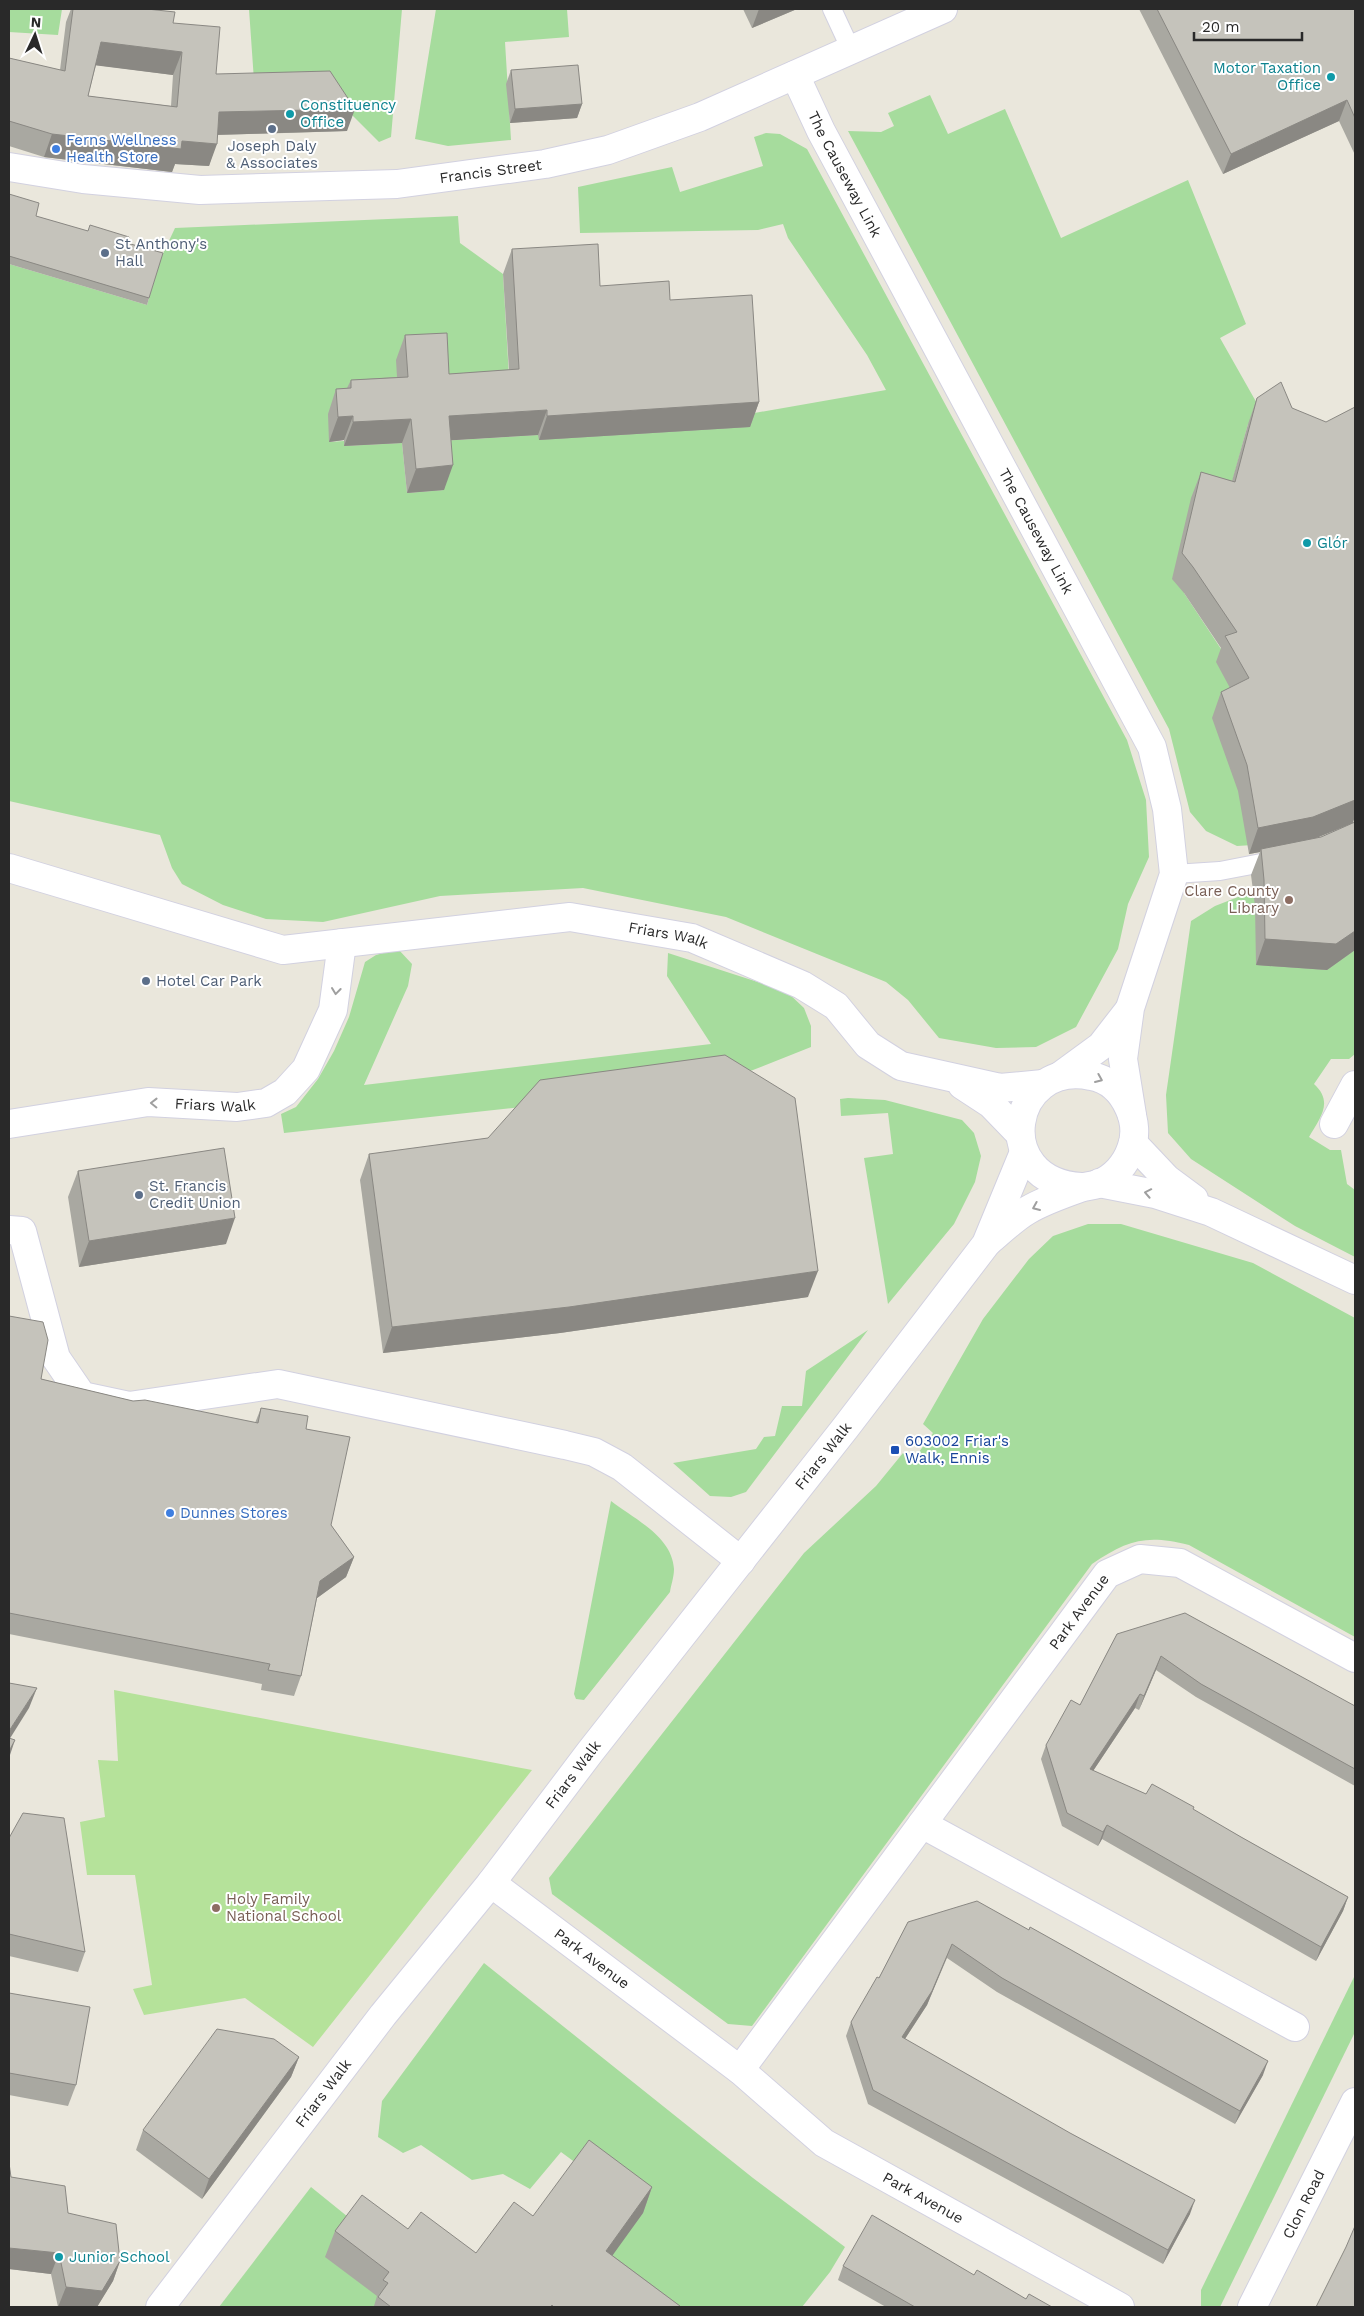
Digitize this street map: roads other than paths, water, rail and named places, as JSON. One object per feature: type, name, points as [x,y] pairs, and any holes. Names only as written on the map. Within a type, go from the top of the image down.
[{"type":"street","name":"Francis Street","points":[[9,167],[82,180],[200,190],[397,184],[545,164],[608,150],[700,117],[943,9]]},
{"type":"street","name":"The Causeway Link","points":[[795,75],[814,117],[1152,747],[1167,809],[1174,874],[1130,1008],[1123,1059],[1132,1115]]},
{"type":"street","name":"Friars Walk","points":[[9,868],[283,950],[570,917],[692,938],[802,985],[836,1006],[868,1045],[901,1066],[955,1080],[1000,1088],[1051,1080]]},
{"type":"street","name":"Friars Walk","points":[[9,1124],[148,1102],[237,1108],[266,1103],[285,1092],[306,1069],[333,1010],[342,943]]},
{"type":"street","name":"The Causeway Link","points":[[1051,1080],[1101,1046],[1130,1008]]},
{"type":"street","points":[[1090,1185],[1121,1167],[1133,1143],[1132,1115],[1125,1098],[1112,1085],[1096,1077],[1078,1073],[1051,1080],[1030,1098],[1022,1114],[1022,1143],[1033,1167],[1046,1179],[1063,1186],[1090,1185],[1155,1194],[1211,1212],[1355,1280]]},
{"type":"street","name":"Friars Walk","points":[[955,1080],[991,1104],[1022,1143],[986,1244]]},
{"type":"street","points":[[1334,1124],[1355,1085]]},
{"type":"street","points":[[1133,1143],[1168,1179],[1211,1212]]},
{"type":"street","name":"Friars Walk","points":[[160,2307],[383,2014],[491,1883],[590,1752],[741,1561],[986,1244],[1027,1211],[1090,1185]]},
{"type":"street","points":[[9,1230],[22,1231],[56,1358],[82,1396],[128,1406],[278,1384],[594,1452],[622,1467],[741,1561]]},
{"type":"street","name":"Park Avenue","points":[[740,2070],[1107,1574],[1140,1559],[1180,1563],[1355,1658]]},
{"type":"street","points":[[922,1824],[1295,2027]]},
{"type":"street","name":"Park Avenue","points":[[491,1883],[740,2070],[824,2144],[1120,2307]]},
{"type":"street","name":"Clon Road","points":[[1252,2307],[1355,2102]]},
{"type":"lane","points":[[832,9],[851,50]]},
{"type":"lane","points":[[1174,874],[1220,871],[1298,856]]},
{"type":"place","name":"Motor Taxation Office","points":[[1331,77]]},
{"type":"place","name":"Constituency Office","points":[[290,114]]},
{"type":"place","name":"Joseph Daly & Associates","points":[[272,129]]},
{"type":"place","name":"Ferns Wellness Health Store","points":[[56,149]]},
{"type":"place","name":"St Anthony's Hall","points":[[105,253]]},
{"type":"place","name":"Glór","points":[[1307,543]]},
{"type":"place","name":"Clare County Library","points":[[1289,900]]},
{"type":"place","name":"Hotel Car Park","points":[[146,981]]},
{"type":"place","name":"St. Francis Credit Union","points":[[139,1195]]},
{"type":"place","name":"603002 Friar's Walk, Ennis","points":[[895,1450]]},
{"type":"place","name":"Dunnes Stores","points":[[170,1513]]},
{"type":"place","name":"Holy Family National School","points":[[216,1908]]},
{"type":"place","name":"Junior School","points":[[59,2257]]}]
